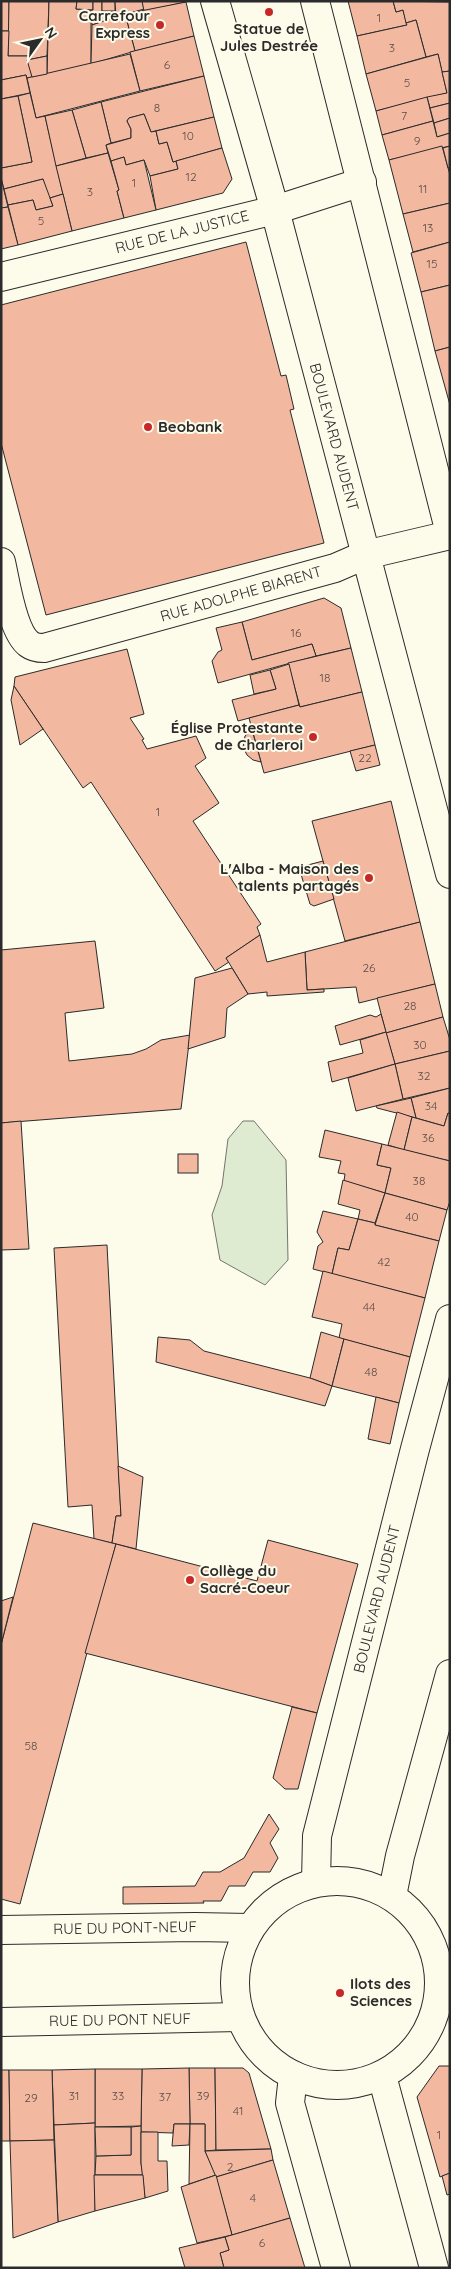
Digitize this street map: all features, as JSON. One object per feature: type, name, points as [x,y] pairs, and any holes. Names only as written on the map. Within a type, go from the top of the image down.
[{"type":"street","name":"BOULEVARD AUDENT","points":[[215,1],[275,210],[450,874]]},
{"type":"street","points":[[314,1],[362,182],[450,534]]},
{"type":"street","name":"RUE DE LA JUSTICE","points":[[1,277],[275,210],[362,182]]},
{"type":"street","name":"RUE ADOLPHE BIARENT","points":[[1,562],[13,613],[24,639],[32,646],[44,648],[57,646],[335,568],[365,555],[450,534]]},
{"type":"street","name":"BOULEVARD AUDENT","points":[[316,1882],[317,1836],[414,1449],[450,1319]]},
{"type":"street","points":[[392,1896],[400,1856],[450,1674]]},
{"type":"street","points":[[348,1881],[372,1886],[392,1896],[413,1914],[444,1964],[439,1990],[441,2023],[412,2054],[382,2076],[354,2084],[322,2085],[293,2076],[274,2064],[258,2048],[240,2017],[234,1984],[236,1964],[241,1945],[250,1928],[269,1905],[297,1888],[316,1882],[348,1881]]},
{"type":"street","name":"RUE DU PONT-NEUF","points":[[1,1930],[250,1928]]},
{"type":"street","name":"RUE DU PONT NEUF","points":[[1,2022],[240,2017]]},
{"type":"street","points":[[293,2076],[290,2103],[336,2268]]},
{"type":"street","points":[[382,2076],[434,2268]]},
{"type":"green space","points":[[243,1121],[254,1121],[286,1160],[288,1260],[265,1285],[220,1260],[212,1215],[222,1186],[228,1139]]},
{"type":"building","points":[[1,1],[9,1],[9,31],[1,31]]},
{"type":"building","points":[[9,1],[49,1],[47,56],[27,60],[28,56],[8,56]]},
{"type":"building","points":[[49,1],[77,1],[76,9],[91,10],[91,64],[47,74]]},
{"type":"building","points":[[77,1],[93,1],[93,10],[76,9]]},
{"type":"building","points":[[93,1],[102,1],[102,11],[115,11],[116,17],[92,25],[91,10],[93,10]]},
{"type":"building","points":[[102,1],[115,1],[115,11],[102,11]]},
{"type":"building","points":[[115,1],[142,1],[144,9],[116,17]]},
{"type":"building","points":[[142,1],[186,1],[186,2],[144,11]]},
{"type":"building","points":[[348,1],[393,1],[396,12],[403,10],[407,25],[357,36]]},
{"type":"building","points":[[393,1],[450,2],[450,71],[442,72],[438,54],[426,57],[416,20],[406,23],[403,10],[396,12]]},
{"type":"building","name":"Carrefour Express","points":[[186,2],[194,36],[135,51],[125,14]]},
{"type":"building","points":[[125,14],[135,51],[91,64],[92,25]]},
{"type":"building","points":[[416,20],[426,57],[366,74],[357,36],[407,25],[406,23]]},
{"type":"building","points":[[1,31],[9,31],[8,56],[28,56],[32,77],[27,78],[26,75],[1,80]]},
{"type":"building","points":[[194,36],[204,76],[140,91],[130,52]]},
{"type":"building","points":[[130,54],[140,91],[36,118],[27,78]]},
{"type":"building","points":[[438,54],[447,93],[376,111],[366,74]]},
{"type":"building","points":[[47,56],[47,74],[32,77],[27,60]]},
{"type":"building","points":[[450,71],[450,103],[430,108],[427,97],[447,93],[442,72]]},
{"type":"building","points":[[26,75],[30,93],[1,99],[1,80]]},
{"type":"building","points":[[204,76],[214,117],[151,132],[144,114],[129,118],[127,121],[131,129],[131,138],[111,143],[101,102]]},
{"type":"building","points":[[30,93],[36,118],[45,116],[63,194],[50,198],[48,198],[43,179],[4,189],[1,178],[1,168],[32,162],[18,96]]},
{"type":"building","points":[[18,96],[32,162],[1,168],[1,99]]},
{"type":"building","points":[[427,97],[433,121],[382,135],[376,111]]},
{"type":"building","points":[[101,102],[111,143],[106,145],[108,153],[86,158],[72,110]]},
{"type":"building","points":[[450,103],[450,118],[434,123],[430,108]]},
{"type":"building","points":[[72,110],[86,158],[56,166],[45,116]]},
{"type":"building","points":[[144,114],[151,132],[156,131],[159,144],[167,142],[173,162],[176,161],[178,169],[150,176],[144,160],[126,165],[124,157],[111,161],[106,145],[131,138],[131,129],[127,121],[129,118]]},
{"type":"building","points":[[214,117],[222,148],[173,162],[167,142],[159,144],[156,131]]},
{"type":"building","points":[[450,118],[450,133],[437,137],[434,123]]},
{"type":"building","points":[[433,121],[437,137],[450,133],[450,146],[389,160],[382,135]]},
{"type":"building","points":[[442,146],[450,175],[450,203],[403,214],[389,160]]},
{"type":"building","points":[[450,146],[450,167],[448,168],[443,148]]},
{"type":"building","points":[[222,148],[232,179],[223,193],[156,210],[150,176],[178,169],[176,161]]},
{"type":"building","points":[[108,153],[119,190],[117,191],[124,218],[72,231],[56,166]]},
{"type":"building","points":[[124,157],[126,165],[144,160],[156,210],[124,218],[111,161]]},
{"type":"building","points":[[1,178],[8,207],[1,208]]},
{"type":"building","points":[[43,179],[53,206],[36,210],[33,200],[8,205],[4,189]]},
{"type":"building","points":[[63,194],[72,231],[18,245],[8,205],[33,200],[36,210],[53,206],[50,198]]},
{"type":"building","points":[[450,203],[450,242],[413,252],[403,214]]},
{"type":"building","points":[[8,207],[18,245],[1,249],[1,208]]},
{"type":"building","name":"Beobank","points":[[246,242],[281,376],[286,375],[294,409],[290,410],[324,543],[46,615],[1,443],[1,305]]},
{"type":"building","points":[[450,242],[450,285],[421,292],[411,253]]},
{"type":"building","points":[[450,285],[450,347],[435,351],[421,292]]},
{"type":"building","points":[[450,347],[450,405],[435,351]]},
{"type":"building","points":[[324,598],[341,608],[351,648],[316,656],[312,644],[252,660],[242,622]]},
{"type":"building","points":[[242,622],[252,660],[312,644],[316,656],[218,683],[212,661],[218,652],[222,650],[216,628]]},
{"type":"building","points":[[351,648],[362,692],[300,707],[288,663]]},
{"type":"building","points":[[127,649],[144,714],[130,718],[144,739],[142,740],[147,749],[196,736],[206,758],[195,766],[219,803],[193,821],[261,924],[257,927],[260,935],[226,958],[229,962],[215,971],[91,782],[83,788],[14,686],[15,677]]},
{"type":"building","points":[[289,664],[299,705],[238,721],[232,700],[276,689],[270,670]]},
{"type":"building","points":[[270,670],[276,689],[254,694],[250,675]]},
{"type":"building","points":[[14,686],[43,729],[20,745],[11,700]]},
{"type":"building","name":"Église Protestante de Charleroi","points":[[362,692],[375,745],[264,773],[249,718]]},
{"type":"building","points":[[252,730],[261,762],[253,760],[247,755],[243,747],[245,736]]},
{"type":"building","points":[[375,745],[380,765],[356,771],[350,751]]},
{"type":"building","name":"L'Alba - Maison des talents partagés","points":[[391,801],[420,922],[345,941],[312,821]]},
{"type":"building","points":[[323,861],[334,899],[314,906],[310,904],[300,871],[304,866]]},
{"type":"building","points":[[420,922],[435,984],[359,1003],[356,987],[307,990],[305,952]]},
{"type":"building","points":[[260,935],[267,962],[305,952],[307,990],[324,989],[324,992],[267,996],[267,992],[248,994],[226,958]]},
{"type":"building","points":[[95,941],[104,1008],[65,1013],[69,1061],[132,1054],[146,1049],[161,1040],[190,1035],[181,1109],[1,1123],[1,950]]},
{"type":"building","points":[[232,968],[248,994],[227,1008],[225,1037],[188,1049],[195,978]]},
{"type":"building","points":[[435,984],[443,1017],[386,1033],[377,998]]},
{"type":"building","points":[[381,1014],[386,1032],[340,1045],[335,1026],[370,1015],[376,1017]]},
{"type":"building","points":[[443,1017],[450,1040],[450,1051],[395,1064],[386,1033]]},
{"type":"building","points":[[386,1032],[395,1064],[332,1082],[328,1062],[363,1053],[360,1040]]},
{"type":"building","points":[[450,1051],[450,1088],[403,1099],[395,1064]]},
{"type":"building","points":[[395,1064],[403,1099],[356,1111],[348,1078]]},
{"type":"building","points":[[450,1088],[450,1114],[448,1113],[444,1126],[416,1118],[411,1098]]},
{"type":"building","points":[[411,1098],[416,1118],[377,1108],[376,1106]]},
{"type":"building","points":[[397,1112],[412,1117],[404,1150],[388,1145]]},
{"type":"building","points":[[448,1113],[450,1114],[450,1161],[404,1150],[412,1117],[444,1126]]},
{"type":"building","points":[[21,1121],[29,1249],[1,1250],[1,1123]]},
{"type":"building","points":[[325,1130],[382,1144],[377,1165],[391,1168],[385,1193],[344,1181],[345,1174],[338,1173],[341,1161],[319,1157]]},
{"type":"building","points":[[382,1144],[450,1161],[450,1201],[447,1210],[385,1193],[391,1168],[377,1165]]},
{"type":"building","points":[[178,1154],[198,1154],[198,1173],[178,1173]]},
{"type":"building","points":[[343,1180],[385,1193],[375,1223],[358,1219],[360,1210],[338,1204]]},
{"type":"building","points":[[385,1193],[447,1210],[439,1241],[375,1225]]},
{"type":"building","points":[[323,1211],[358,1219],[349,1250],[338,1248],[332,1274],[313,1269],[318,1246],[323,1242],[317,1232]]},
{"type":"building","points":[[358,1219],[439,1241],[425,1298],[332,1274],[338,1248],[349,1250]]},
{"type":"building","points":[[107,1245],[121,1516],[116,1516],[112,1543],[94,1539],[92,1505],[68,1507],[54,1248]]},
{"type":"building","points":[[323,1271],[425,1298],[410,1357],[339,1338],[342,1324],[312,1317]]},
{"type":"building","points":[[321,1332],[344,1339],[332,1386],[310,1378]]},
{"type":"building","points":[[158,1337],[190,1340],[204,1351],[310,1378],[332,1386],[325,1406],[156,1362]]},
{"type":"building","points":[[344,1339],[410,1357],[399,1403],[332,1386]]},
{"type":"building","points":[[376,1397],[399,1403],[390,1444],[368,1439]]},
{"type":"building","points":[[118,1466],[143,1477],[136,1549],[112,1543],[116,1516],[121,1516]]},
{"type":"building","points":[[33,1523],[116,1544],[20,1904],[1,1899],[1,1645]]},
{"type":"building","points":[[268,1540],[358,1564],[317,1713],[85,1653],[116,1544],[257,1581]]},
{"type":"building","points":[[13,1597],[1,1645],[1,1601]]},
{"type":"building","points":[[292,1707],[317,1713],[298,1789],[285,1789],[273,1778]]},
{"type":"building","points":[[269,1814],[279,1829],[270,1843],[278,1858],[270,1872],[253,1872],[245,1886],[229,1886],[221,1901],[123,1904],[123,1887],[195,1886],[203,1872],[220,1872],[244,1858]]},
{"type":"building","points":[[439,2066],[450,2066],[450,2173],[440,2177],[417,2097]]},
{"type":"building","points":[[189,2068],[215,2068],[216,2150],[205,2151],[205,2124],[190,2124]]},
{"type":"building","points":[[189,2068],[190,2124],[174,2124],[173,2133],[141,2132],[142,2069]]},
{"type":"building","points":[[215,2068],[243,2068],[249,2073],[271,2149],[216,2150]]},
{"type":"building","points":[[95,2069],[142,2069],[141,2126],[95,2127]]},
{"type":"building","points":[[95,2069],[95,2123],[54,2125],[52,2070]]},
{"type":"building","points":[[1,2070],[9,2070],[10,2141],[1,2141]]},
{"type":"building","points":[[9,2070],[52,2070],[54,2140],[10,2141]]},
{"type":"building","points":[[95,2123],[95,2211],[58,2222],[54,2125]]},
{"type":"building","points":[[174,2124],[190,2124],[189,2145],[172,2146]]},
{"type":"building","points":[[190,2124],[205,2124],[205,2151],[216,2175],[189,2184]]},
{"type":"building","points":[[141,2126],[141,2163],[143,2175],[95,2175],[96,2156],[131,2155],[131,2127]]},
{"type":"building","points":[[95,2127],[131,2127],[131,2155],[96,2156]]},
{"type":"building","points":[[141,2132],[158,2132],[158,2161],[167,2161],[168,2191],[145,2198],[141,2163]]},
{"type":"building","points":[[54,2140],[58,2222],[13,2238],[10,2141]]},
{"type":"building","points":[[271,2149],[273,2160],[216,2177],[205,2151]]},
{"type":"building","points":[[273,2160],[290,2218],[232,2235],[216,2177]]},
{"type":"building","points":[[450,2173],[450,2194],[447,2195],[442,2176]]},
{"type":"building","points":[[94,2175],[143,2175],[145,2198],[95,2211]]},
{"type":"building","points":[[216,2175],[232,2235],[197,2243],[181,2187]]},
{"type":"building","points":[[290,2218],[305,2268],[224,2268],[220,2253],[229,2250],[225,2237]]},
{"type":"building","points":[[225,2237],[229,2250],[220,2253],[224,2268],[185,2268],[179,2248]]},
{"type":"place","name":"Statue de Jules Destrée","points":[[269,12]]},
{"type":"place","name":"Carrefour Express","points":[[160,25]]},
{"type":"place","name":"Beobank","points":[[148,427]]},
{"type":"place","name":"Église Protestante de Charleroi","points":[[313,737]]},
{"type":"place","name":"L'Alba - Maison des talents partagés","points":[[369,878]]},
{"type":"place","name":"Collège du Sacré-Coeur","points":[[190,1580]]},
{"type":"place","name":"Ilots des Sciences","points":[[340,1993]]}]
